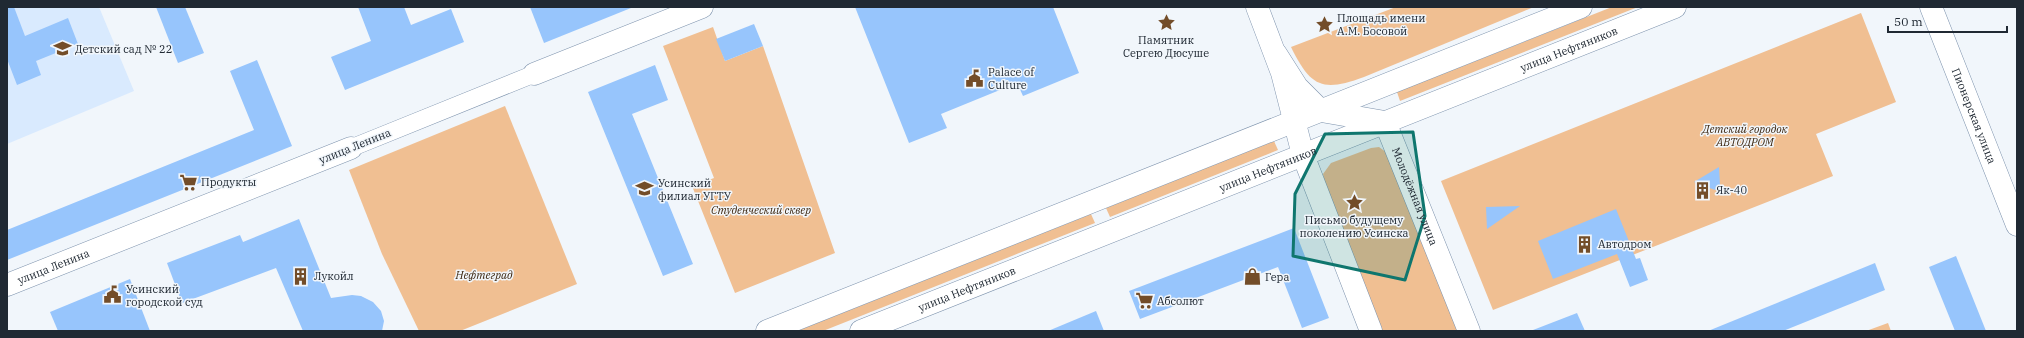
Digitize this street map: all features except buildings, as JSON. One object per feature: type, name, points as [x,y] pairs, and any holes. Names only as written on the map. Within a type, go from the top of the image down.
[{"type":"main road","name":"улица Ленина","points":[[534,74],[702,7]]},
{"type":"main road","points":[[1257,7],[1276,54],[1303,155],[1371,331]]},
{"type":"main road","points":[[767,331],[1581,7]]},
{"type":"main road","name":"улица Нефтяников","points":[[861,331],[1675,7]]},
{"type":"main road","name":"Пионерская улица","points":[[1931,7],[2017,225]]},
{"type":"main road","points":[[1276,54],[1297,87],[1321,110],[1385,122]]},
{"type":"main road","name":"Молодёжная улица","points":[[1385,122],[1469,331]]},
{"type":"main road","name":"улица Ленина","points":[[7,285],[351,148]]},
{"type":"main road","points":[[1094,201],[1107,233]]},
{"type":"street","name":"улица Ленина","points":[[351,148],[534,74]]},
{"type":"highlighted area","points":[[1413,132],[1425,216],[1405,280],[1293,256],[1295,194],[1325,134]]},
{"type":"shaded area","name":"Детский сад № 22","points":[[7,7],[99,7],[134,91],[7,144]]},
{"type":"green space","points":[[1396,7],[1534,7],[1364,77],[1338,84],[1328,85],[1320,83],[1312,78],[1298,61],[1291,47]]},
{"type":"green space","points":[[1612,7],[1638,7],[1400,101],[1397,92]]},
{"type":"green space","name":"Детский городок АВТОДРОМ","points":[[1861,13],[1896,102],[1816,134],[1833,176],[1493,310],[1441,181]]},
{"type":"green space","name":"Студенческий сквер","points":[[713,27],[725,61],[763,46],[835,253],[735,293],[692,186],[714,178],[663,46]]},
{"type":"green space","name":"Нефтеград","points":[[505,106],[577,284],[460,331],[419,331],[382,254],[349,170]]},
{"type":"green space","points":[[1274,141],[1278,150],[1110,217],[1106,208]]},
{"type":"green space","points":[[1379,147],[1390,155],[1461,331],[1382,331],[1326,191],[1323,174],[1331,163],[1371,148]]},
{"type":"green space","points":[[1091,214],[1095,223],[823,331],[797,331]]},
{"type":"green space","points":[[1888,323],[1891,331],[1866,331]]},
{"type":"place","name":"Памятник Сергею Дюсуше","points":[[1166,22]]},
{"type":"place","name":"Площадь имени А.М. Босовой","points":[[1324,24]]},
{"type":"place","name":"Детский сад № 22","points":[[62,49]]},
{"type":"place","name":"Palace of Culture","points":[[975,78]]},
{"type":"place","name":"Продукты","points":[[188,182]]},
{"type":"place","name":"Усинский филиал УГТУ","points":[[645,189]]},
{"type":"place","name":"Як-40","points":[[1703,190]]},
{"type":"place","name":"Письмо будущему поколению Усинска","points":[[1354,202]]},
{"type":"place","name":"Автодром","points":[[1585,244]]},
{"type":"place","name":"Лукойл","points":[[301,276]]},
{"type":"place","name":"Гера","points":[[1252,277]]},
{"type":"place","name":"Усинский городской суд","points":[[113,295]]},
{"type":"place","name":"Абсолют","points":[[1144,301]]}]
